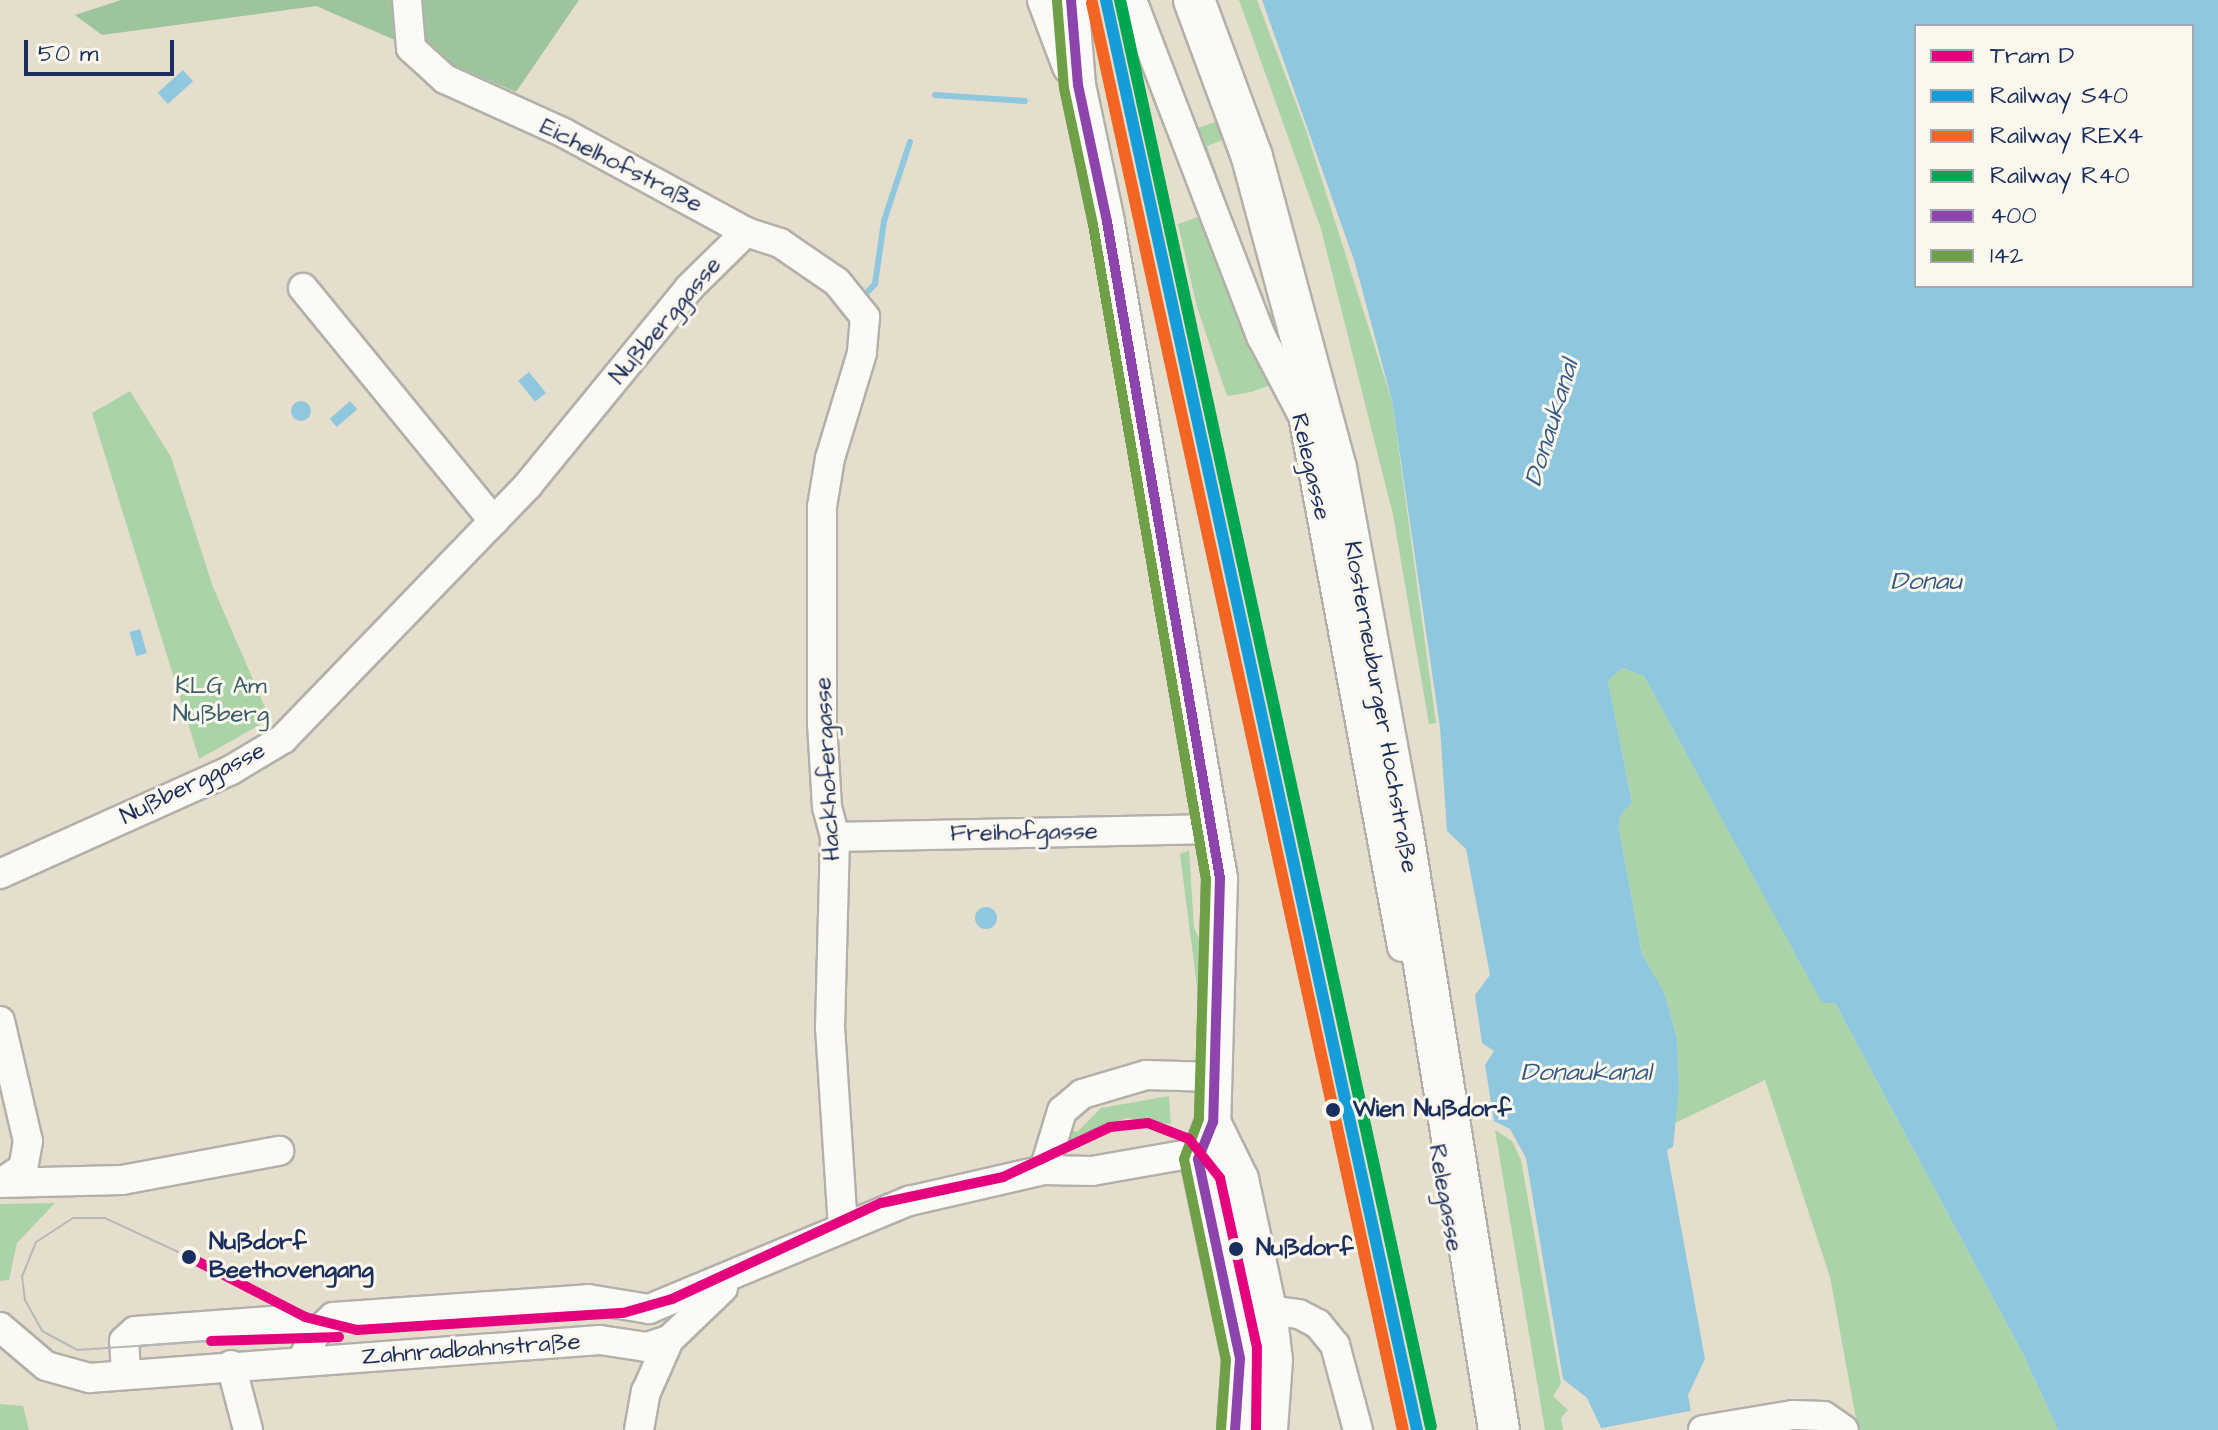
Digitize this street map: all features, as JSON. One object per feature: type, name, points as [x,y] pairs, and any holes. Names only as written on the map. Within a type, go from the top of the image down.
[{"type":"highway","name":"Klosterneuburger Hochstraße","points":[[1194,0],[1252,157],[1336,468],[1401,821],[1499,1430]]},
{"type":"highway","name":"Klosterneuburger Hochstraße","points":[[1220,0],[1289,196],[1346,395],[1407,700],[1525,1430]]},
{"type":"main road","points":[[1045,0],[1078,85]]},
{"type":"main road","points":[[1071,0],[1078,85],[1107,222],[1213,829],[1221,969],[1213,1141],[1201,1188],[1240,1359],[1235,1430]]},
{"type":"main road","points":[[1213,1141],[1241,1179],[1269,1310],[1275,1360],[1270,1430]]},
{"type":"street","name":"Eichelhofstraße","points":[[407,0],[411,48],[445,79],[564,133],[746,232],[770,237],[837,282],[865,317]]},
{"type":"street","name":"Relegasse","points":[[1132,0],[1262,338],[1303,416],[1472,1352],[1493,1430]]},
{"type":"street","name":"Nußberggasse","points":[[0,874],[231,770],[283,739],[494,521],[598,404],[689,288],[746,232]]},
{"type":"street","points":[[303,288],[494,521]]},
{"type":"street","name":"Hackhofergasse","points":[[843,1226],[830,1027],[835,837],[827,807],[822,723],[822,507],[830,458],[862,353],[865,317]]},
{"type":"street","name":"Freihofgasse","points":[[835,837],[1213,829]]},
{"type":"street","points":[[0,1021],[28,1141],[23,1168],[1,1183]]},
{"type":"street","points":[[1044,1170],[1062,1111],[1082,1094],[1146,1075],[1215,1077]]},
{"type":"street","points":[[649,1309],[909,1201],[1044,1170],[1092,1171],[1213,1141]]},
{"type":"street","points":[[1,1183],[122,1180],[279,1151]]},
{"type":"street","points":[[639,1430],[646,1392],[669,1340],[709,1297],[744,1271]]},
{"type":"street","name":"Zahnradbahnstraße","points":[[315,1334],[333,1317],[353,1314],[588,1299],[649,1309]]},
{"type":"street","points":[[649,1309],[664,1325],[669,1340]]},
{"type":"street","points":[[646,1392],[640,1347],[649,1309]]},
{"type":"street","points":[[1232,1318],[1269,1310],[1299,1314],[1328,1334],[1358,1430]]},
{"type":"street","points":[[126,1375],[124,1341],[135,1331],[285,1320],[315,1334],[302,1360]]},
{"type":"street","name":"Zahnradbahnstraße","points":[[0,1327],[59,1373],[89,1378],[231,1365],[600,1340],[640,1347]]},
{"type":"street","points":[[640,1347],[669,1340]]},
{"type":"street","points":[[231,1365],[248,1430]]},
{"type":"street","points":[[1711,1428],[1824,1416],[1844,1430]]},
{"type":"green space","points":[[121,0],[579,0],[516,92],[316,6],[102,35],[75,15]]},
{"type":"green space","points":[[1239,0],[1257,0],[1306,130],[1392,401],[1436,723],[1429,724],[1393,515],[1321,229]]},
{"type":"green space","points":[[1221,120],[1225,139],[1207,146],[1261,299],[1292,345],[1280,345],[1269,335],[1192,130]]},
{"type":"green space","points":[[1201,216],[1276,383],[1227,396],[1197,307],[1178,224]]},
{"type":"green space","name":"KLG Am Nußberg","points":[[130,391],[171,457],[213,587],[270,719],[199,759],[92,413]]},
{"type":"green space","points":[[1622,668],[1644,676],[1822,1002],[1835,1003],[2023,1354],[2058,1430],[1858,1430],[1830,1277],[1765,1080],[1673,1124],[1679,1088],[1677,1038],[1664,992],[1642,954],[1619,829],[1620,816],[1632,801],[1608,681]]},
{"type":"green space","points":[[1189,850],[1194,928],[1204,949],[1201,1018],[1180,854]]},
{"type":"green space","points":[[1169,1096],[1171,1124],[1126,1118],[1066,1143],[1067,1128],[1077,1132],[1101,1108]]},
{"type":"green space","points":[[1495,1130],[1512,1141],[1521,1160],[1561,1384],[1553,1396],[1568,1410],[1561,1418],[1563,1430],[1545,1430]]},
{"type":"green space","points":[[55,1203],[17,1243],[9,1280],[0,1281],[0,1204]]},
{"type":"green space","points":[[0,1404],[23,1406],[29,1430],[0,1430]]},
{"type":"water","name":"Donau","points":[[1262,0],[2218,0],[2218,1430],[2058,1430],[2023,1354],[1835,1003],[1822,1003],[1644,676],[1622,668],[1608,681],[1632,802],[1620,816],[1619,829],[1642,954],[1664,992],[1677,1038],[1679,1088],[1673,1147],[1667,1150],[1705,1359],[1688,1395],[1694,1430],[1602,1430],[1587,1398],[1563,1379],[1526,1158],[1510,1129],[1494,1121],[1485,1065],[1494,1051],[1482,1043],[1475,995],[1490,975],[1466,849],[1447,831],[1440,727],[1392,401],[1355,263]]},
{"type":"water","points":[[183,70],[193,81],[168,104],[158,93]]},
{"type":"water","points":[[529,372],[546,393],[535,402],[518,381]]},
{"type":"water","points":[[301,401],[308,404],[311,411],[308,418],[301,421],[294,418],[291,411],[294,404]]},
{"type":"water","points":[[350,401],[357,409],[337,427],[330,419]]},
{"type":"water","points":[[140,629],[147,653],[136,656],[129,632]]},
{"type":"water","points":[[986,907],[994,910],[997,918],[994,926],[986,929],[978,926],[975,918],[978,910]]},
{"type":"pier","points":[[1695,1410],[1698,1430],[1597,1429]]},
{"type":"waterway","points":[[935,95],[1025,101]]},
{"type":"waterway","points":[[861,299],[875,284],[884,221],[910,142]]},
{"type":"tram line","name":"D","points":[[189,1257],[305,1317],[357,1330],[623,1313],[672,1299],[881,1203],[1003,1177],[1110,1127],[1148,1123],[1189,1139],[1220,1178],[1257,1347],[1256,1430]]},
{"type":"tram line","points":[[189,1257],[105,1218],[73,1218],[36,1242],[22,1276],[25,1300],[42,1331],[77,1350],[211,1341]]},
{"type":"tram line","name":"D","points":[[211,1341],[339,1337]]},
{"type":"rail line","name":"S40","points":[[1106,0],[1417,1430]]},
{"type":"rail line","name":"R40","points":[[1120,0],[1431,1427]]},
{"type":"rail line","name":"REX4","points":[[1092,3],[1403,1430]]},
{"type":"transit line","name":"400","points":[[1071,0],[1078,85],[1107,222],[1220,878],[1213,1122],[1198,1159],[1240,1359],[1235,1430]]},
{"type":"transit line","name":"142","points":[[1057,1],[1064,88],[1093,225],[1206,879],[1199,1119],[1184,1159],[1226,1360],[1221,1429]]},
{"type":"place","name":"Wien Nußdorf","points":[[1333,1110]]},
{"type":"place","name":"Nußdorf","points":[[1236,1249]]},
{"type":"place","name":"Nußdorf Beethovengang","points":[[189,1257]]},
{"type":"water label","name":"Donaukanal","points":[[1552,423]]},
{"type":"water label","name":"Donaukanal","points":[[1586,1073]]}]
